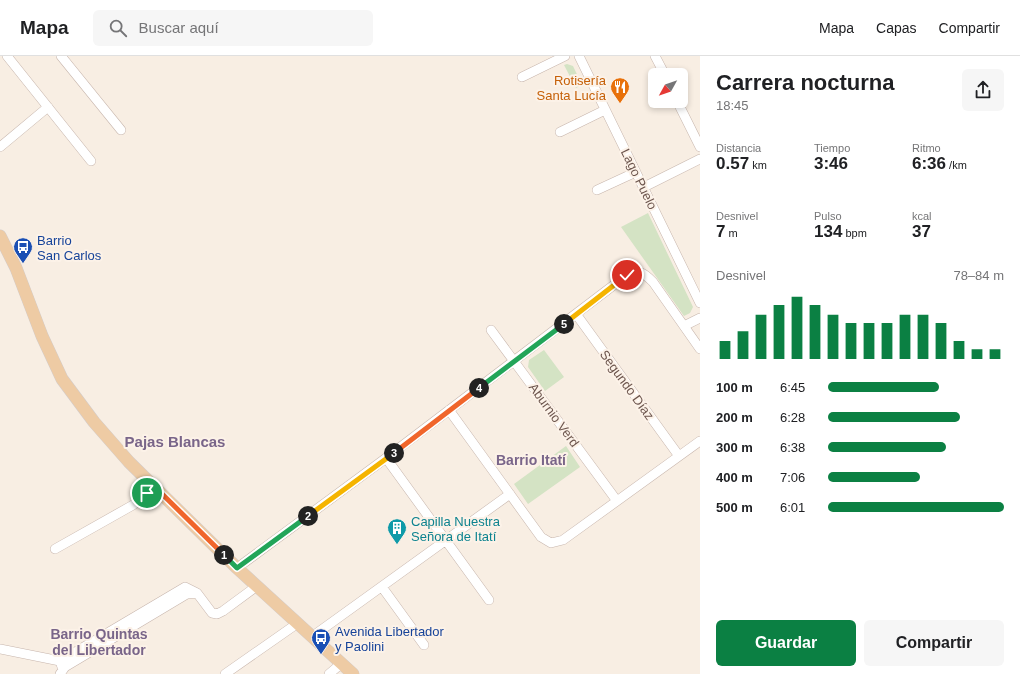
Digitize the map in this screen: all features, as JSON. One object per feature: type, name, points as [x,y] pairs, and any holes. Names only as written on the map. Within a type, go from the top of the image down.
[{"type":"main road","points":[[0,236],[16,268],[42,336],[62,379],[94,422],[155,487],[237,568],[353,674]]},
{"type":"street","points":[[7,56],[91,161]]},
{"type":"street","points":[[60,56],[121,130]]},
{"type":"street","points":[[522,78],[565,56]]},
{"type":"street","name":"Lago Puelo","points":[[579,56],[700,303]]},
{"type":"street","points":[[655,56],[661,68]]},
{"type":"street","points":[[0,147],[48,107]]},
{"type":"street","points":[[681,108],[700,147]]},
{"type":"street","points":[[560,132],[606,110]]},
{"type":"street","points":[[644,187],[700,160]]},
{"type":"street","points":[[597,190],[636,172]]},
{"type":"street","points":[[237,568],[386,458],[627,275],[636,271],[645,274],[653,282],[700,349]]},
{"type":"street","name":"Segundo Díaz","points":[[576,314],[679,456]]},
{"type":"street","points":[[684,326],[700,318]]},
{"type":"street","name":"Aburnio Verd","points":[[491,330],[616,501]]},
{"type":"street","points":[[449,410],[541,537],[551,543],[563,540],[700,441]]},
{"type":"street","points":[[386,458],[489,600]]},
{"type":"street","points":[[55,549],[133,504],[155,487]]},
{"type":"street","points":[[313,636],[510,494]]},
{"type":"street","points":[[0,649],[61,668],[185,586],[197,593],[206,607],[212,613],[217,614],[224,611],[257,586]]},
{"type":"street","points":[[382,587],[424,646]]},
{"type":"street","points":[[225,674],[298,623]]},
{"type":"street","points":[[329,674],[342,664]]},
{"type":"green space","points":[[567,64],[573,66],[582,85],[576,88],[564,65]]},
{"type":"green space","points":[[648,213],[693,307],[690,313],[684,316],[621,227]]},
{"type":"green space","points":[[544,350],[564,377],[545,391],[528,367],[529,360]]},
{"type":"green space","points":[[566,446],[580,467],[528,504],[514,484]]},
{"type":"place","name":"Rotisería Santa Lucía","points":[[620,104]]},
{"type":"place","name":"Barrio San Carlos","points":[[23,264]]},
{"type":"place","name":"Capilla Nuestra Señora de Itatí","points":[[397,545]]},
{"type":"place","name":"Avenida Libertador y Paolini","points":[[321,655]]},
{"type":"district","name":"Pajas Blancas","points":[[175,441]]},
{"type":"district","name":"Barrio Itatí","points":[[531,460]]},
{"type":"district","name":"Barrio Quintas del Libertador","points":[[99,642]]},
{"type":"route","points":[[147,493],[155,487],[237,568],[386,458],[627,275]]}]
